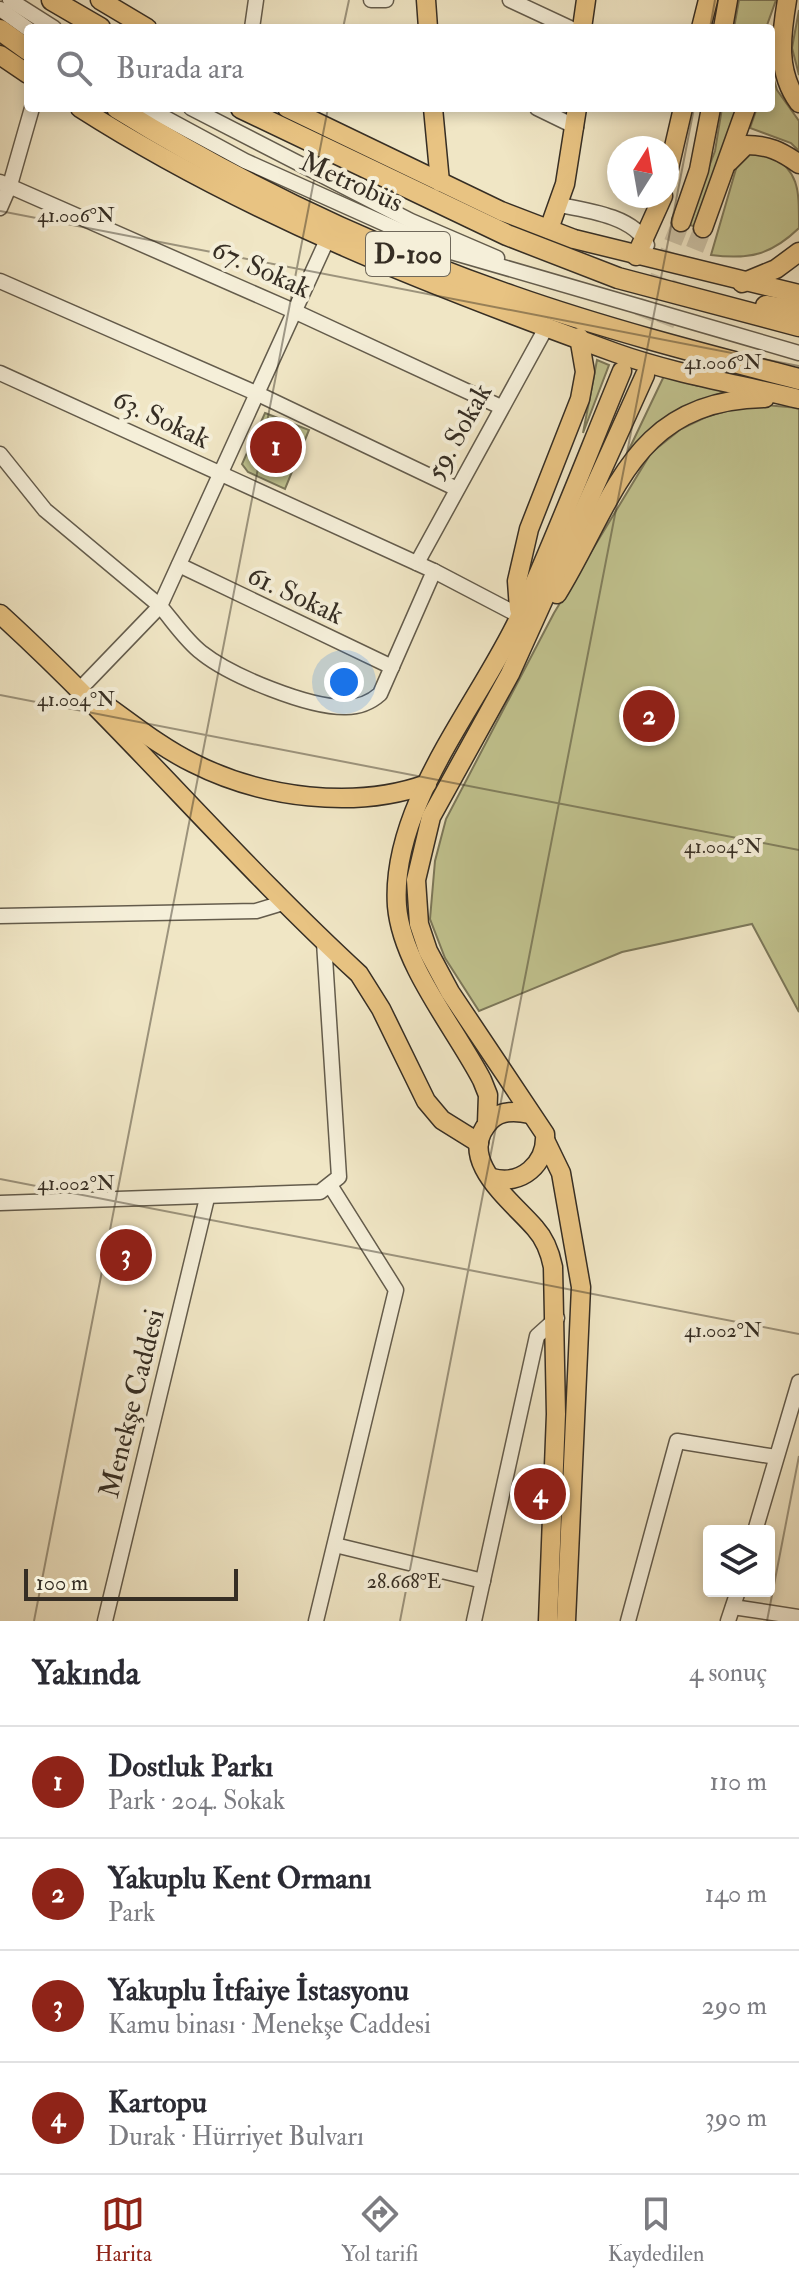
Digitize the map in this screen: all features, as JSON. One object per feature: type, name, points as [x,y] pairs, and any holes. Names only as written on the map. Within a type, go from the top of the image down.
[{"type":"highway","points":[[52,0],[93,24]]},
{"type":"highway","points":[[0,30],[24,47]]},
{"type":"highway","name":"D-100","points":[[124,112],[176,143],[331,221],[459,275],[798,392]]},
{"type":"highway","name":"D-100","points":[[249,112],[507,235],[618,278],[799,326]]},
{"type":"highway","points":[[683,296],[799,311]]},
{"type":"main road","points":[[100,0],[140,24]]},
{"type":"main road","points":[[426,0],[428,24]]},
{"type":"main road","points":[[583,24],[586,0]]},
{"type":"main road","points":[[702,24],[708,0]]},
{"type":"main road","points":[[724,24],[728,0]]},
{"type":"main road","points":[[775,29],[786,0]]},
{"type":"main road","points":[[786,0],[782,26],[783,75],[799,103]]},
{"type":"main road","points":[[0,55],[24,71]]},
{"type":"main road","points":[[87,112],[203,179],[327,240],[457,296],[617,353],[798,392]]},
{"type":"main road","points":[[295,112],[440,182],[549,229],[644,258],[799,294]]},
{"type":"main road","points":[[433,112],[440,182]]},
{"type":"main road","points":[[677,136],[682,112]]},
{"type":"main road","points":[[681,222],[699,170],[710,112]]},
{"type":"main road","points":[[703,228],[745,112]]},
{"type":"main road","points":[[549,229],[560,205],[576,117]]},
{"type":"main road","points":[[725,166],[746,145],[763,145],[781,151],[799,164]]},
{"type":"main road","points":[[644,258],[643,237],[657,208]]},
{"type":"main road","points":[[742,283],[776,269],[799,252]]},
{"type":"main road","points":[[520,616],[517,581],[529,529],[580,399],[585,372],[579,337]]},
{"type":"main road","points":[[548,1621],[557,1318],[549,1248],[479,1159],[479,1143],[487,1123],[488,1095],[416,964],[397,908],[398,879],[407,834],[427,784],[520,616],[622,371]]},
{"type":"main road","points":[[566,1621],[581,1287],[561,1173],[538,1120],[530,1114],[450,992],[428,951],[419,924],[416,880],[431,817],[528,636],[645,375]]},
{"type":"main road","points":[[528,636],[577,561],[619,476],[645,444],[685,415],[709,405],[733,399],[798,392]]},
{"type":"main road","points":[[0,614],[81,688],[118,732],[359,974],[381,1009],[426,1101],[442,1120],[479,1143]]},
{"type":"main road","points":[[81,688],[191,762],[256,786],[348,798],[395,796],[427,784]]},
{"type":"main road","points":[[487,1123],[493,1117],[512,1111],[530,1114]]},
{"type":"main road","points":[[492,1178],[508,1181],[528,1174],[546,1142]]},
{"type":"street","points":[[10,0],[48,24]]},
{"type":"street","points":[[253,24],[256,0]]},
{"type":"street","points":[[371,0],[386,0]]},
{"type":"street","points":[[510,0],[561,24]]},
{"type":"street","points":[[0,9],[24,26]]},
{"type":"street","points":[[0,208],[5,184],[31,112]]},
{"type":"street","name":"Metrobüs","points":[[154,112],[245,161],[441,249],[799,353]]},
{"type":"street","name":"Metrobüs","points":[[199,112],[411,221],[545,279]]},
{"type":"street","points":[[554,112],[576,117]]},
{"type":"street","name":"67. Sokak","points":[[5,184],[296,312],[501,407]]},
{"type":"street","points":[[560,205],[589,210],[627,225],[643,237]]},
{"type":"street","points":[[81,688],[160,606],[327,240]]},
{"type":"street","points":[[0,281],[258,394],[455,488]]},
{"type":"street","name":"59. Sokak","points":[[417,563],[455,488],[547,326]]},
{"type":"street","name":"63. Sokak","points":[[0,373],[417,563],[520,616]]},
{"type":"street","points":[[0,454],[45,510],[160,606],[201,653],[271,688],[317,702],[346,707],[370,702],[380,694],[434,571]]},
{"type":"street","name":"61. Sokak","points":[[179,565],[206,581],[392,667]]},
{"type":"street","points":[[0,916],[256,911],[286,902]]},
{"type":"street","points":[[0,1203],[320,1192],[330,1185],[339,1177],[324,942]]},
{"type":"street","points":[[316,1621],[396,1290],[330,1185]]},
{"type":"street","name":"Menekşe Caddesi","points":[[105,1621],[207,1198]]},
{"type":"street","points":[[474,1621],[537,1336],[557,1318]]},
{"type":"street","points":[[757,1525],[799,1382]]},
{"type":"street","points":[[628,1621],[677,1441],[776,1457]]},
{"type":"street","points":[[335,1545],[483,1581]]},
{"type":"street","points":[[730,1614],[799,1617]]},
{"type":"green space","points":[[739,0],[776,0],[767,24],[735,24]]},
{"type":"green space","points":[[799,10],[799,75],[792,48]]},
{"type":"green space","points":[[775,83],[799,121],[799,151],[791,143],[750,128],[756,112],[775,112]]},
{"type":"green space","points":[[721,112],[737,112],[696,227],[687,224],[715,151]]},
{"type":"green space","points":[[768,150],[786,167],[795,182],[799,228],[779,244],[759,254],[737,257],[711,255],[738,162],[751,152]]},
{"type":"green space","points":[[597,360],[609,365],[583,433]]},
{"type":"green space","points":[[664,376],[698,386],[720,385],[734,389],[700,401],[672,416],[623,462]]},
{"type":"green space","points":[[753,404],[799,408],[799,1012],[752,924],[622,952],[479,1011],[445,958],[430,919],[435,861],[446,819],[554,613],[651,453],[681,429],[708,416]]},
{"type":"green space","points":[[265,413],[309,430],[285,489],[248,472],[242,464]]},
{"type":"tunnel","points":[[623,368],[681,222]]},
{"type":"tunnel","points":[[645,375],[703,228]]},
{"type":"place","name":"Dostluk Parkı","points":[[276,447]]},
{"type":"place","name":"Yakuplu Kent Ormanı","points":[[649,716]]},
{"type":"place","name":"Yakuplu İtfaiye İstasyonu","points":[[126,1255]]},
{"type":"place","name":"Kartopu","points":[[540,1494]]}]
